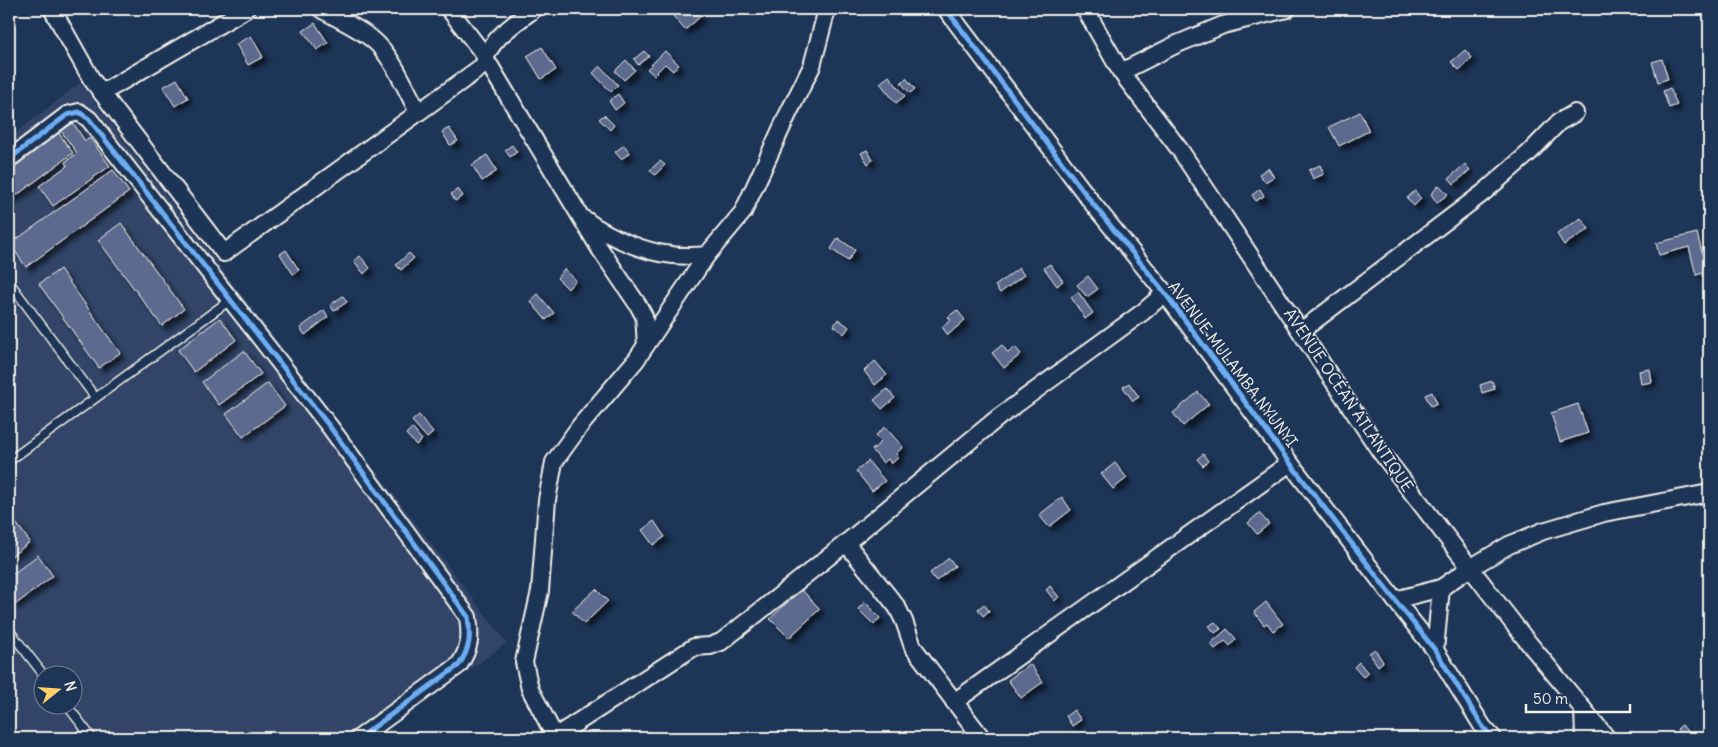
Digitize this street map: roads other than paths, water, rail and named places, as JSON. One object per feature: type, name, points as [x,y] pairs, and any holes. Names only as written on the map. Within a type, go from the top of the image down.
[{"type":"street","points":[[52,9],[92,80],[224,253],[418,112],[484,60],[498,39],[534,9]]},
{"type":"street","points":[[102,94],[246,9]]},
{"type":"street","points":[[322,9],[373,40],[399,76],[418,112]]},
{"type":"street","points":[[449,9],[490,66],[600,249],[644,316],[646,345]]},
{"type":"street","points":[[827,9],[812,66],[744,212],[708,255],[636,360],[580,426],[554,462],[547,500],[540,591],[524,662],[530,690],[551,729],[552,738],[694,647],[710,646],[721,642],[846,543],[999,417],[1143,312],[1165,293]]},
{"type":"street","name":"AVENUE MULAMBA NYUNYI","points":[[946,9],[1093,204],[1165,293],[1290,463],[1395,600],[1436,650],[1483,727],[1493,738]]},
{"type":"street","name":"AVENUE OCÉAN ATLANTIQUE","points":[[1085,9],[1121,72],[1180,150],[1380,451],[1470,568],[1607,738]]},
{"type":"street","points":[[1121,72],[1176,45],[1223,25],[1287,9]]},
{"type":"street","points":[[9,158],[67,115],[73,112],[84,114],[330,427],[468,617],[470,631],[468,647],[459,665],[359,738]]},
{"type":"street","points":[[1301,331],[1484,193],[1529,153],[1559,122],[1575,113]]},
{"type":"street","points":[[582,218],[595,228],[640,248],[669,256],[691,257],[708,255]]},
{"type":"street","points":[[954,702],[1290,463]]},
{"type":"street","points":[[1395,600],[1441,588],[1509,545],[1543,530],[1604,513],[1709,493]]},
{"type":"street","points":[[846,543],[897,606],[913,647],[982,738]]},
{"type":"street","points":[[1436,650],[1441,588]]},
{"type":"street","points":[[1584,709],[1584,738]]},
{"type":"lane","points":[[9,282],[95,398]]},
{"type":"lane","points":[[9,461],[230,300]]},
{"type":"lane","points":[[9,630],[35,664]]},
{"type":"lane","points":[[74,714],[92,738]]}]
